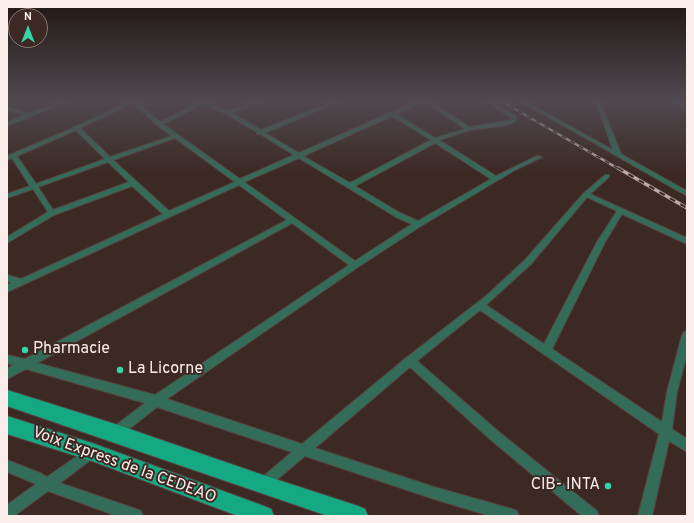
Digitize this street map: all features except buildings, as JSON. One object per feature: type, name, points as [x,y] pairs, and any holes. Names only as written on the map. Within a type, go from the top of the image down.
[{"type":"main road","points":[[7,398],[115,433],[358,516]]},
{"type":"main road","name":"Voix Express de la CEDEAO","points":[[7,425],[92,452],[264,516]]},
{"type":"street","points":[[7,158],[82,125]]},
{"type":"street","points":[[161,125],[355,265]]},
{"type":"street","points":[[247,125],[398,215],[418,224]]},
{"type":"street","points":[[259,133],[278,125]]},
{"type":"street","points":[[7,288],[168,214],[367,125]]},
{"type":"street","points":[[411,125],[496,179]]},
{"type":"street","points":[[463,125],[469,129]]},
{"type":"street","points":[[350,186],[433,140],[469,129],[492,125]]},
{"type":"street","points":[[565,125],[687,194]]},
{"type":"street","points":[[607,125],[618,155]]},
{"type":"street","points":[[77,128],[133,183],[168,214]]},
{"type":"street","points":[[7,196],[110,161],[176,136]]},
{"type":"street","points":[[14,155],[52,213]]},
{"type":"street","points":[[115,433],[156,401],[355,265],[418,224],[513,169],[539,157]]},
{"type":"street","points":[[263,484],[410,361],[480,306],[528,262],[586,194],[607,176]]},
{"type":"street","points":[[7,240],[52,213],[133,183]]},
{"type":"street","points":[[586,194],[687,241]]},
{"type":"street","points":[[547,349],[601,242],[621,210]]},
{"type":"street","points":[[7,374],[292,220]]},
{"type":"street","points":[[7,278],[20,282]]},
{"type":"street","points":[[480,306],[547,349],[687,446]]},
{"type":"street","points":[[645,516],[666,430],[672,392],[687,335]]},
{"type":"street","points":[[7,359],[156,401],[434,493],[512,516]]},
{"type":"street","points":[[410,361],[495,436],[592,516]]},
{"type":"street","points":[[7,513],[92,452]]},
{"type":"street","points":[[7,466],[36,477],[49,484],[136,516]]},
{"type":"railway","points":[[543,125],[619,169]]},
{"type":"railway","points":[[618,168],[687,208]]},
{"type":"place","name":"Pharmacie","points":[[25,350]]},
{"type":"place","name":"La Licorne","points":[[120,370]]},
{"type":"place","name":"CIB- INTA","points":[[608,486]]}]
